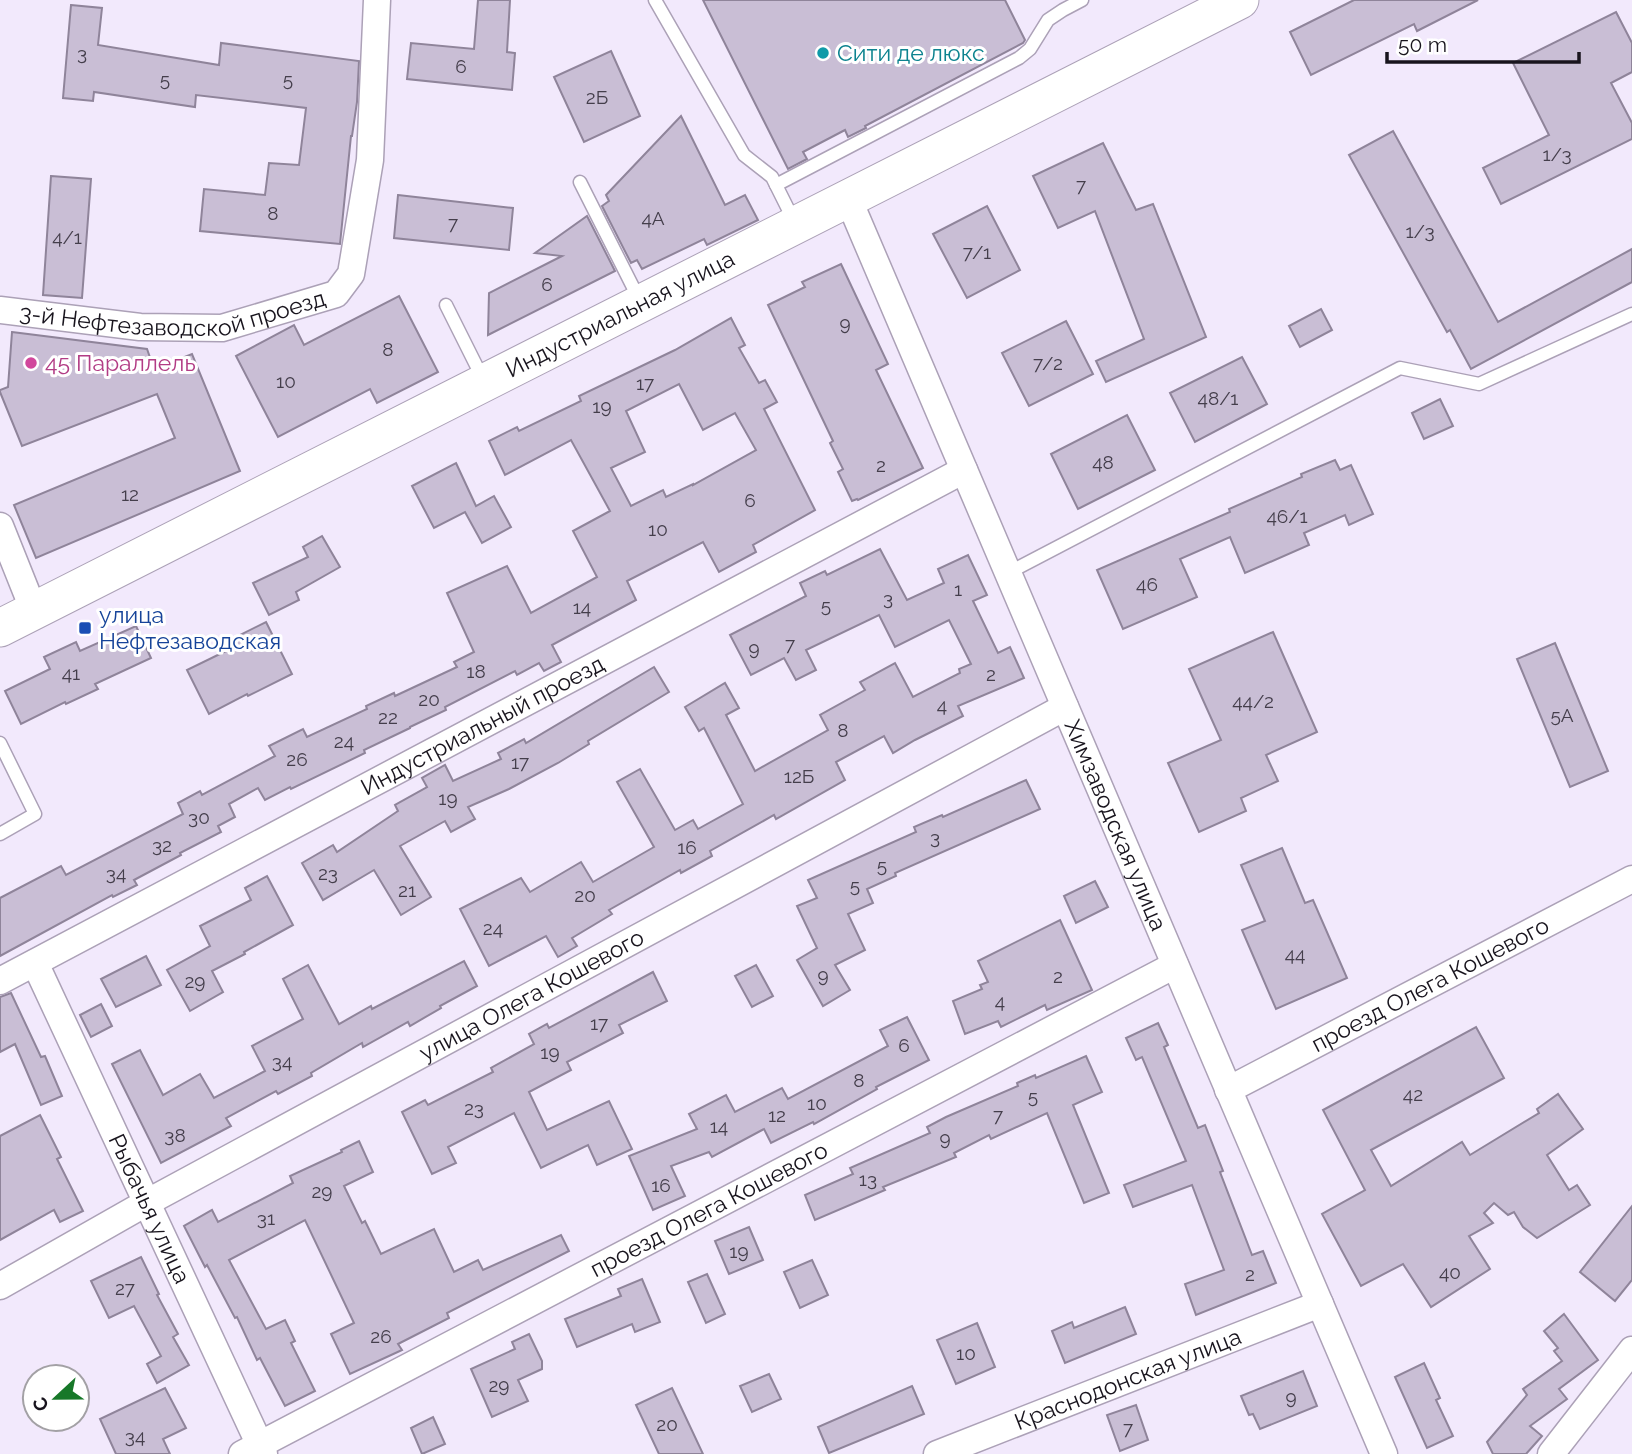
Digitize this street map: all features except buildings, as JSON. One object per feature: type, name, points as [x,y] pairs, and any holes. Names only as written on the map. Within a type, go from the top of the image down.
[{"type":"main road","name":"Индустриальная улица","points":[[0,628],[1240,0]]},
{"type":"street","name":"3-й Нефтезаводской проезд","points":[[0,310],[140,327],[222,328],[336,294],[351,274],[370,160],[377,0]]},
{"type":"street","name":"Химзаводская улица","points":[[848,198],[1384,1454]]},
{"type":"street","name":"Индустриальный проезд","points":[[0,981],[964,470]]},
{"type":"street","points":[[0,526],[34,611]]},
{"type":"street","name":"улица Олега Кошевого","points":[[0,1286],[146,1203],[1065,707]]},
{"type":"street","name":"проезд Олега Кошевого","points":[[1228,1090],[1632,879]]},
{"type":"street","name":"Рыбачья улица","points":[[35,963],[146,1203],[255,1451]]},
{"type":"street","name":"проезд Олега Кошевого","points":[[255,1451],[1175,965]]},
{"type":"street","name":"Краснодонская улица","points":[[937,1454],[1320,1304]]},
{"type":"street","points":[[1551,1454],[1632,1350]]},
{"type":"lane","points":[[655,0],[744,155],[772,177],[796,224]]},
{"type":"lane","points":[[776,185],[1019,58],[1030,48],[1048,20],[1082,0]]},
{"type":"lane","points":[[580,182],[641,303]]},
{"type":"lane","points":[[446,305],[485,382]]},
{"type":"lane","points":[[1008,573],[1400,368],[1479,384],[1632,314]]},
{"type":"lane","points":[[0,743],[36,814],[0,834]]},
{"type":"place","name":"Сити де люкс","points":[[823,53]]},
{"type":"place","name":"45 Параллель","points":[[31,363]]},
{"type":"place","name":"улица Нефтезаводская","points":[[85,628]]}]
